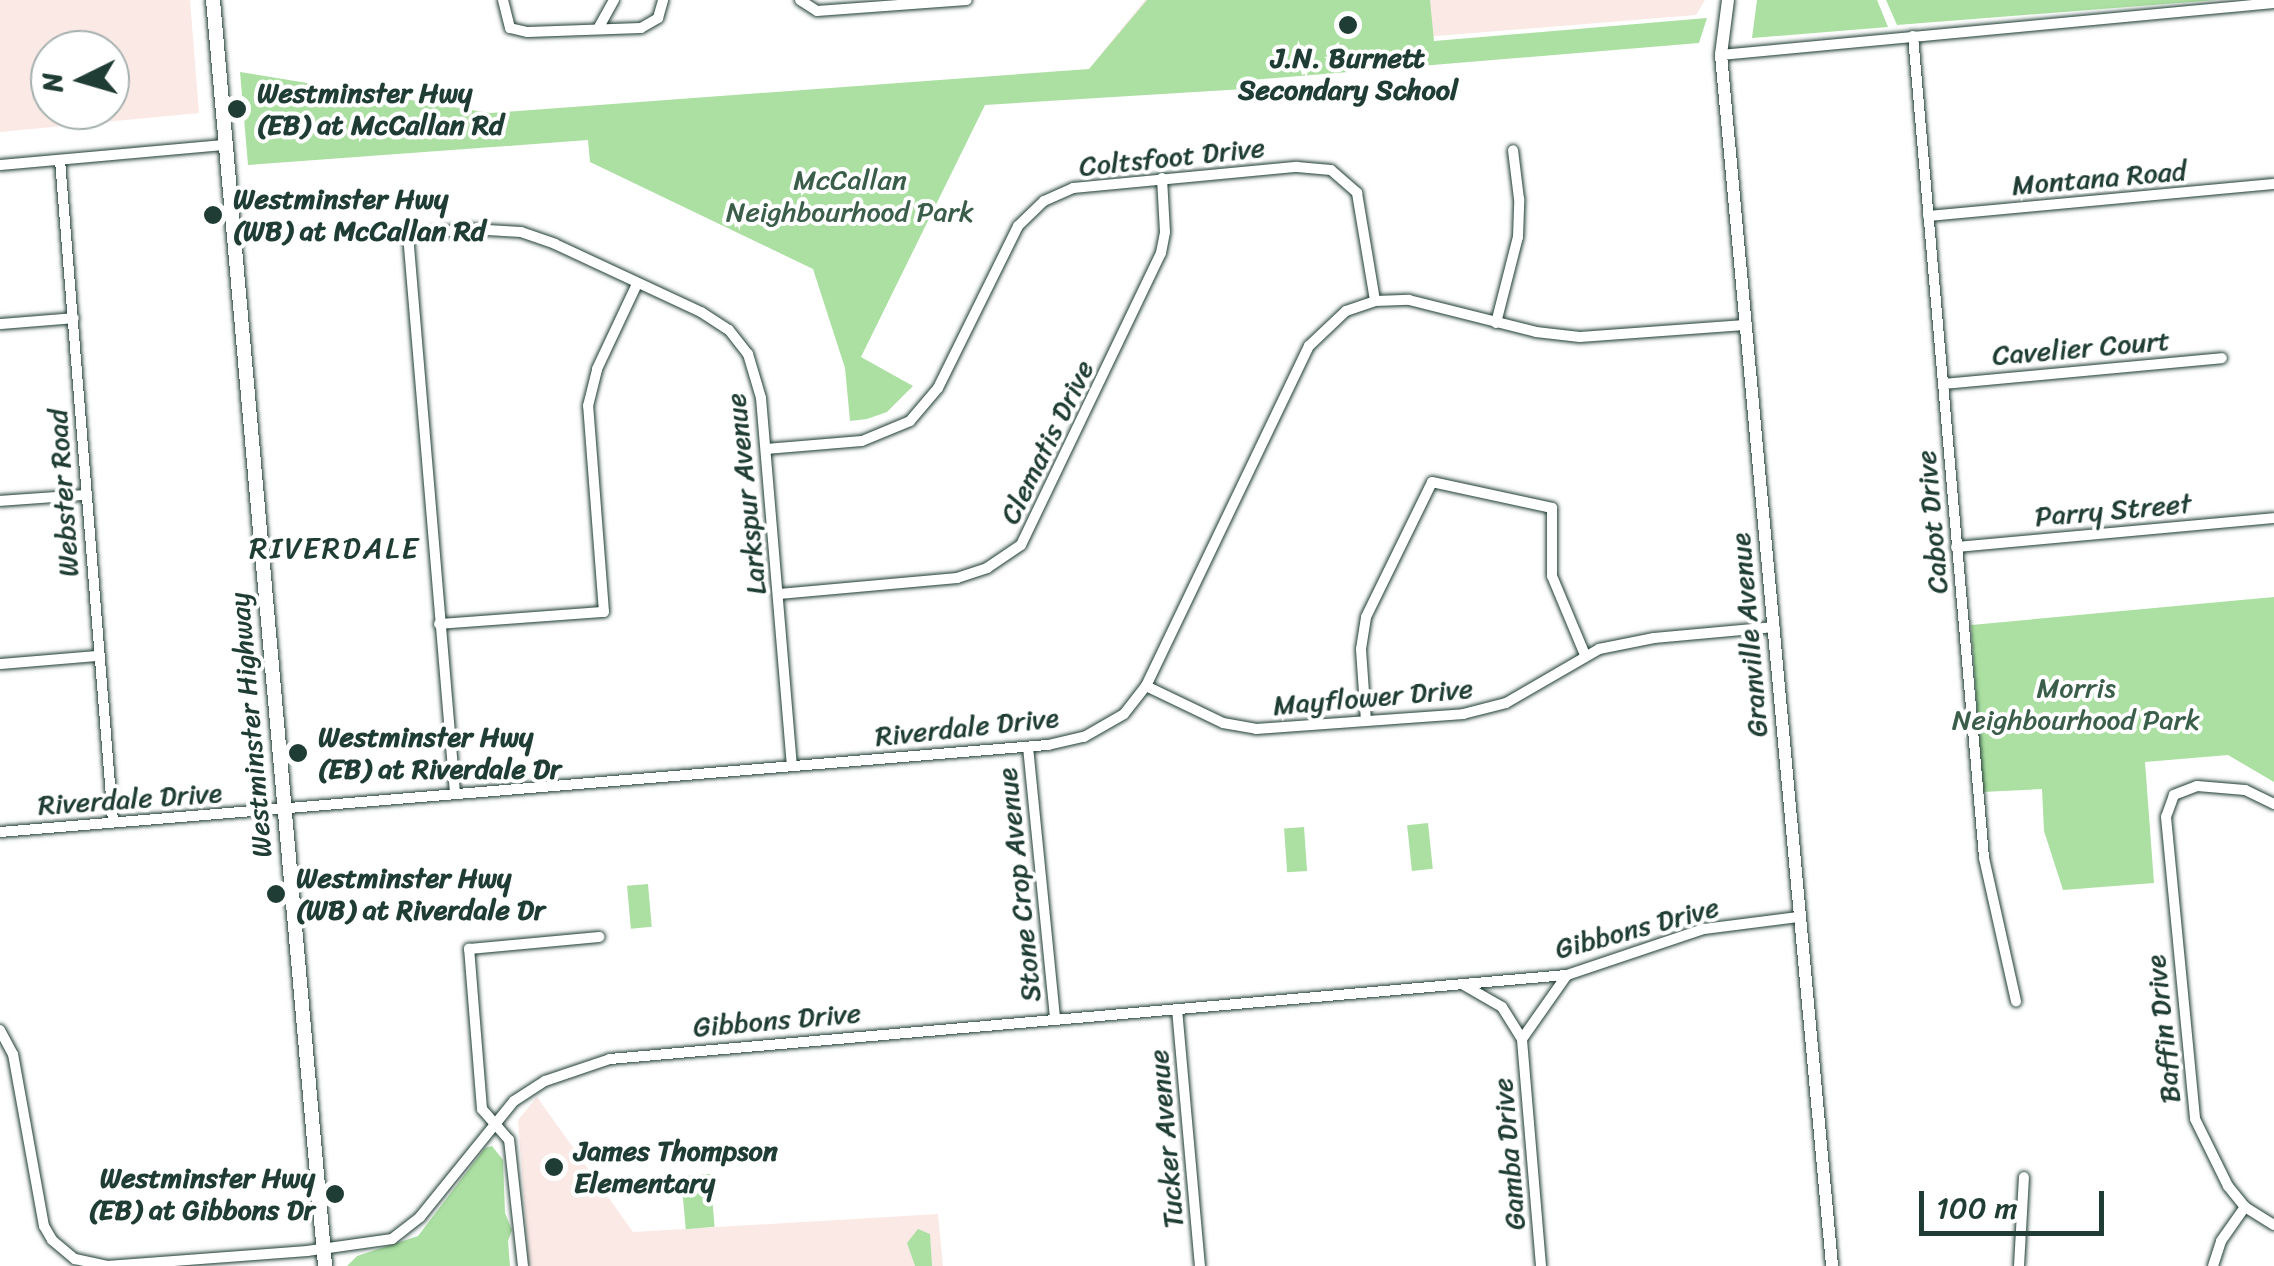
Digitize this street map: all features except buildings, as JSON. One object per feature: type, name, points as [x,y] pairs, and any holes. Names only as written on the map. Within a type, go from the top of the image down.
[{"type":"main road","name":"Westminster Highway","points":[[213,0],[325,1266]]},
{"type":"street","points":[[502,0],[506,21],[520,32],[648,26],[658,18],[663,0]]},
{"type":"street","points":[[600,26],[614,0]]},
{"type":"street","points":[[800,0],[817,11],[966,0]]},
{"type":"street","name":"Granville Avenue","points":[[1728,0],[1720,55],[1832,1266]]},
{"type":"street","points":[[1720,55],[2274,3]]},
{"type":"street","name":"Cabot Drive","points":[[1913,36],[1984,858],[2016,1001]]},
{"type":"street","points":[[0,164],[224,145]]},
{"type":"street","points":[[1496,323],[1518,237],[1512,150]]},
{"type":"street","name":"Webster Road","points":[[60,160],[113,822]]},
{"type":"street","name":"Coltsfoot Drive","points":[[766,449],[862,441],[910,421],[938,388],[1005,248],[1031,212],[1073,188],[1296,167],[1341,175],[1360,200],[1375,301]]},
{"type":"street","name":"Clematis Drive","points":[[779,594],[956,578],[987,568],[1021,545],[1161,252],[1165,232],[1162,178]]},
{"type":"street","name":"Montana Road","points":[[1928,216],[2274,184]]},
{"type":"street","name":"Larkspur Avenue","points":[[440,624],[408,235],[488,228],[521,232],[701,312],[739,342],[759,384],[792,766]]},
{"type":"street","points":[[454,794],[440,624],[604,612],[588,406],[597,368],[637,284]]},
{"type":"street","points":[[1375,301],[1408,300],[1560,336],[1600,338],[1745,325]]},
{"type":"street","name":"Riverdale Drive","points":[[0,832],[1028,747],[1096,732],[1124,714],[1146,686],[1308,346],[1346,311],[1375,301]]},
{"type":"street","points":[[0,324],[74,318]]},
{"type":"street","name":"Cavelier Court","points":[[1943,384],[2222,358]]},
{"type":"street","points":[[1366,722],[1361,649],[1366,617],[1432,482],[1552,508],[1552,576],[1585,655]]},
{"type":"street","points":[[0,501],[84,495]]},
{"type":"street","name":"Parry Street","points":[[1956,547],[2274,518]]},
{"type":"street","name":"Mayflower Drive","points":[[1146,686],[1241,728],[1272,730],[1484,711],[1521,696],[1585,655],[1654,638],[1775,627]]},
{"type":"street","points":[[0,664],[98,656]]},
{"type":"street","name":"Stone Crop Avenue","points":[[1028,747],[1055,1018]]},
{"type":"street","name":"Baffin Drive","points":[[2274,804],[2254,793],[2223,786],[2188,787],[2170,800],[2166,816],[2190,1098],[2202,1141],[2245,1207],[2274,1224]]},
{"type":"street","name":"Gibbons Drive","points":[[0,1030],[14,1054],[44,1226],[52,1240],[74,1259],[107,1266],[377,1243],[401,1234],[439,1196],[492,1123],[514,1101],[544,1081],[610,1059],[1567,974],[1680,936],[1798,917]]},
{"type":"street","points":[[523,1266],[508,1140],[482,1109],[469,949],[600,937]]},
{"type":"street","name":"Gamba Drive","points":[[1522,1039],[1567,974]]},
{"type":"street","name":"Gamba Drive","points":[[1458,983],[1502,1007],[1522,1039],[1541,1266]]},
{"type":"street","name":"Tucker Avenue","points":[[1177,1009],[1200,1266]]},
{"type":"street","points":[[2019,1266],[2024,1177]]},
{"type":"street","points":[[2214,1266],[2220,1242],[2245,1207]]},
{"type":"shaded area","points":[[0,0],[190,0],[199,113],[130,120],[130,30],[30,30],[30,129],[0,132]]},
{"type":"shaded area","name":"J.N. Burnett Secondary School","points":[[1145,0],[1705,0],[1696,15],[1093,64]]},
{"type":"shaded area","name":"James Thompson Elementary","points":[[537,1097],[633,1232],[938,1214],[943,1266],[529,1266],[518,1120]]},
{"type":"green space","name":"McCallan Neighbourhood Park","points":[[1147,0],[1430,0],[1434,41],[1707,18],[1699,43],[1251,80],[1244,89],[985,105],[861,357],[913,386],[887,412],[850,421],[845,368],[813,269],[590,162],[588,140],[248,165],[240,72],[490,113],[1089,69]]},
{"type":"green space","points":[[1757,0],[1877,0],[1888,27],[1752,38]]},
{"type":"green space","points":[[1886,0],[2217,0],[1897,25]]},
{"type":"green space","name":"Morris Neighbourhood Park","points":[[2274,597],[2274,782],[2228,755],[2145,762],[2154,883],[2063,890],[2044,831],[2042,789],[1983,792],[1971,625]]},
{"type":"green space","points":[[1428,823],[1433,869],[1412,871],[1407,825]]},
{"type":"green space","points":[[1304,827],[1307,871],[1287,872],[1284,828]]},
{"type":"green space","points":[[648,884],[652,927],[631,929],[627,886]]},
{"type":"green space","points":[[492,1146],[503,1160],[505,1213],[512,1230],[508,1241],[510,1266],[347,1266],[357,1256],[418,1236],[485,1148]]},
{"type":"green space","points":[[710,1174],[715,1227],[686,1229],[681,1177]]},
{"type":"green space","points":[[918,1229],[930,1234],[932,1266],[915,1266],[907,1243]]},
{"type":"place","name":"J.N. Burnett Secondary School","points":[[1348,25]]},
{"type":"place","name":"Westminster Hwy (EB) at McCallan Rd","points":[[237,109]]},
{"type":"place","name":"Westminster Hwy (WB) at McCallan Rd","points":[[213,215]]},
{"type":"place","name":"Westminster Hwy (EB) at Riverdale Dr","points":[[298,753]]},
{"type":"place","name":"Westminster Hwy (WB) at Riverdale Dr","points":[[276,894]]},
{"type":"place","name":"James Thompson Elementary","points":[[554,1167]]},
{"type":"place","name":"Westminster Hwy (EB) at Gibbons Dr","points":[[335,1194]]},
{"type":"district","name":"RIVERDALE","points":[[335,548]]}]
